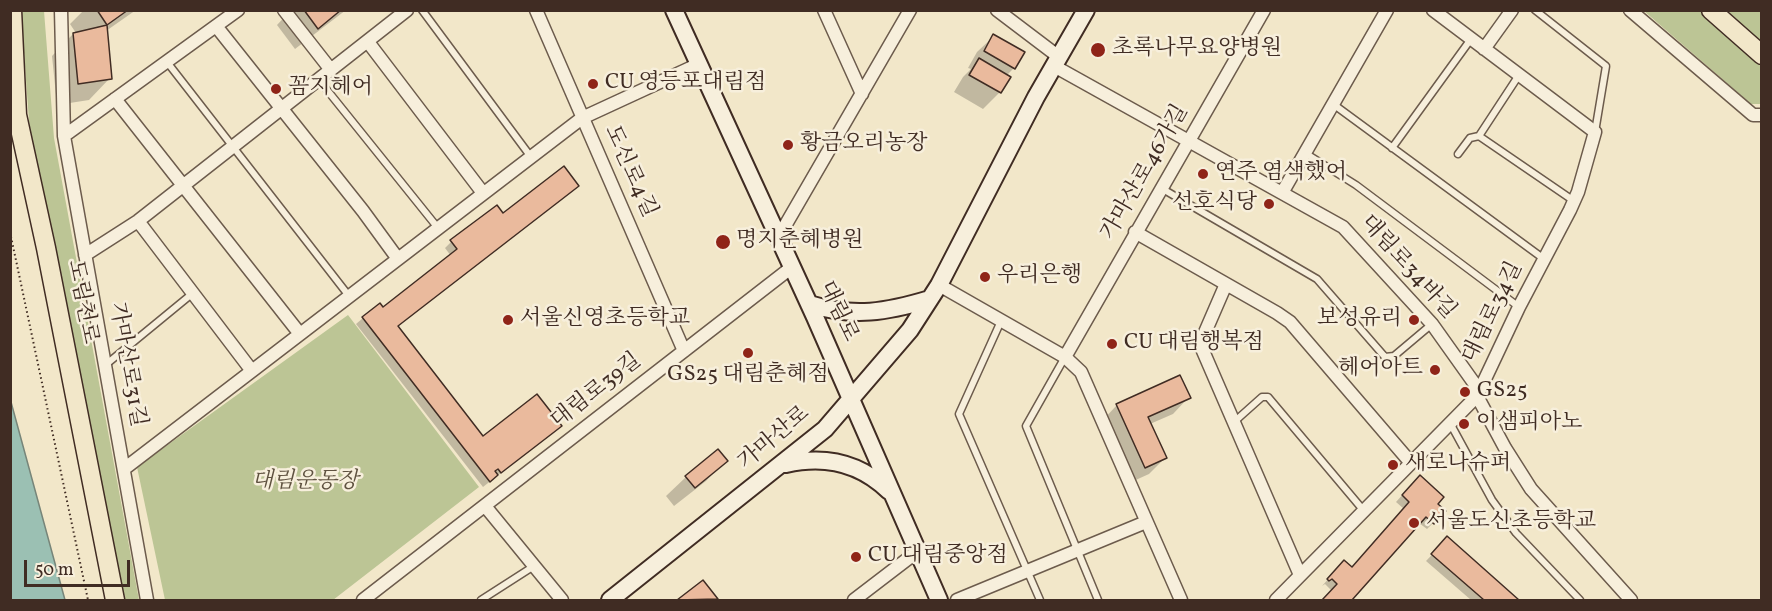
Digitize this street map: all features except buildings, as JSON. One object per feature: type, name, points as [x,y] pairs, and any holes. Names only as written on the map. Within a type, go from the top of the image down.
[{"type":"main road","name":"도림천로","points":[[12,10],[17,115],[46,248],[115,600]]},
{"type":"main road","name":"대림로","points":[[674,10],[851,397],[939,600]]},
{"type":"main road","name":"가마산로","points":[[610,600],[825,429],[910,330],[935,292],[1086,10]]},
{"type":"main road","points":[[1711,10],[1761,55]]},
{"type":"main road","points":[[809,304],[840,312],[869,313],[895,310],[935,292]]},
{"type":"main road","points":[[779,466],[806,459],[843,464],[877,479],[894,495]]},
{"type":"street","name":"가마산로31길","points":[[61,10],[64,136],[147,600]]},
{"type":"street","points":[[64,136],[238,10]]},
{"type":"street","points":[[284,10],[331,70]]},
{"type":"street","points":[[86,255],[138,221],[407,10]]},
{"type":"street","name":"도신로4길","points":[[536,10],[684,351]]},
{"type":"street","points":[[824,10],[862,94]]},
{"type":"street","points":[[778,238],[910,10]]},
{"type":"street","points":[[998,10],[1057,62],[1188,140]]},
{"type":"street","name":"가마산로46가길","points":[[1065,357],[1264,10]]},
{"type":"street","points":[[1282,193],[1387,10]]},
{"type":"street","points":[[1433,10],[1595,132]]},
{"type":"street","points":[[1484,49],[1512,10]]},
{"type":"street","points":[[1630,10],[1753,115],[1761,115]]},
{"type":"street","points":[[216,26],[398,259]]},
{"type":"street","points":[[368,42],[483,193]]},
{"type":"street","points":[[124,469],[582,118],[699,64]]},
{"type":"street","points":[[115,99],[300,334]]},
{"type":"street","name":"대림로34길","points":[[1276,600],[1477,396],[1519,307],[1574,201],[1595,132]]},
{"type":"street","name":"대림로34바길","points":[[1188,140],[1343,227],[1432,324],[1474,383],[1477,396],[1514,466],[1531,489],[1631,600]]},
{"type":"street","points":[[138,221],[252,371]]},
{"type":"street","points":[[1135,232],[1290,322],[1411,463]]},
{"type":"street","name":"대림로39길","points":[[363,600],[792,267]]},
{"type":"street","points":[[1226,284],[1200,344],[1300,576]]},
{"type":"street","points":[[935,292],[1001,321],[1065,357],[1081,372],[1181,600]]},
{"type":"street","points":[[485,506],[562,600]]},
{"type":"street","points":[[957,600],[1146,522]]},
{"type":"street","points":[[854,600],[918,551]]},
{"type":"lane","points":[[422,10],[531,157]]},
{"type":"lane","points":[[1535,10],[1606,66],[1595,132]]},
{"type":"lane","points":[[1392,148],[1471,39]]},
{"type":"lane","points":[[167,62],[349,296]]},
{"type":"lane","points":[[1458,154],[1470,138],[1479,136],[1519,75]]},
{"type":"lane","points":[[319,80],[438,228]]},
{"type":"lane","points":[[1333,104],[1544,260]]},
{"type":"lane","points":[[1479,136],[1574,201]]},
{"type":"lane","points":[[1305,153],[1356,185],[1519,307]]},
{"type":"lane","points":[[1161,188],[1317,279],[1386,357],[1394,356],[1432,324]]},
{"type":"lane","name":"가마산로31길","points":[[109,362],[193,293]]},
{"type":"lane","points":[[1001,321],[958,414],[1040,600]]},
{"type":"lane","points":[[1065,357],[1026,426],[1098,600]]},
{"type":"lane","points":[[1233,422],[1262,398],[1268,397],[1364,511]]},
{"type":"lane","points":[[1450,423],[1492,500],[1516,533],[1580,600]]},
{"type":"lane","points":[[480,600],[534,566]]},
{"type":"path","points":[[10,232],[87,600]]},
{"type":"green space","points":[[21,11],[44,11],[54,138],[139,600],[120,600],[36,166],[29,121]]},
{"type":"green space","points":[[1644,11],[1761,11],[1761,104],[1751,104]]},
{"type":"green space","name":"대림운동장","points":[[348,315],[479,487],[333,600],[165,600],[137,467]]},
{"type":"water","points":[[11,402],[65,600],[11,600]]},
{"type":"place","name":"초록나무요양병원","points":[[1098,50]]},
{"type":"place","name":"CU 영등포대림점","points":[[593,84]]},
{"type":"place","name":"꼼지헤어","points":[[276,89]]},
{"type":"place","name":"황금오리농장","points":[[788,145]]},
{"type":"place","name":"연주 염색했어","points":[[1203,174]]},
{"type":"place","name":"선호식당","points":[[1269,204]]},
{"type":"place","name":"명지춘혜병원","points":[[723,242]]},
{"type":"place","name":"우리은행","points":[[985,277]]},
{"type":"place","name":"서울신영초등학교","points":[[508,320]]},
{"type":"place","name":"보성유리","points":[[1414,320]]},
{"type":"place","name":"CU 대림행복점","points":[[1112,344]]},
{"type":"place","name":"GS25 대림춘혜점","points":[[748,353]]},
{"type":"place","name":"헤어아트","points":[[1435,370]]},
{"type":"place","name":"GS25","points":[[1465,392]]},
{"type":"place","name":"이샘피아노","points":[[1464,424]]},
{"type":"place","name":"새로나슈퍼","points":[[1393,465]]},
{"type":"place","name":"서울도신초등학교","points":[[1414,523]]},
{"type":"place","name":"CU 대림중앙점","points":[[856,557]]}]
